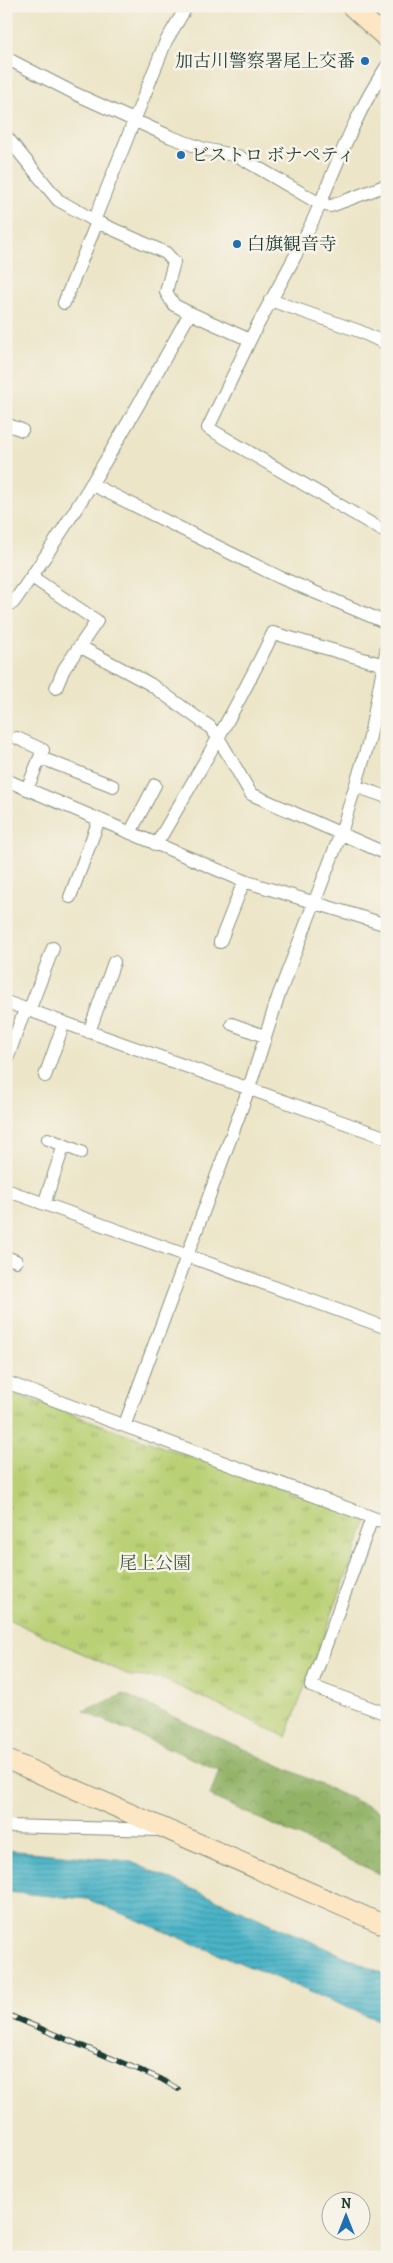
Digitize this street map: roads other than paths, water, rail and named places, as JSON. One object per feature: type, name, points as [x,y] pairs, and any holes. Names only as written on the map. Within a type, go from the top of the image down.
[{"type":"street","points":[[64,303],[166,41],[187,6]]},
{"type":"street","points":[[351,6],[387,39]]},
{"type":"street","points":[[6,58],[76,94],[134,120],[204,149],[238,156],[320,204],[331,206],[387,185]]},
{"type":"street","points":[[387,66],[369,94],[282,284],[270,300],[208,428],[387,533]]},
{"type":"street","points":[[6,136],[58,200],[95,221],[166,252],[174,262],[166,292],[174,305],[250,340]]},
{"type":"street","points":[[270,300],[387,344]]},
{"type":"street","points":[[6,603],[13,603],[32,577],[125,430],[190,313]]},
{"type":"street","points":[[6,424],[22,430]]},
{"type":"street","points":[[91,484],[279,577],[387,623]]},
{"type":"street","points":[[32,577],[96,621],[81,647],[64,670],[56,688]]},
{"type":"street","points":[[156,845],[219,739],[247,687],[272,633],[384,665]]},
{"type":"street","points":[[81,647],[150,684],[210,727],[251,794],[387,854]]},
{"type":"street","points":[[125,1424],[249,1088],[264,1036],[341,833],[369,741],[387,647]]},
{"type":"street","points":[[17,738],[43,750],[27,788]]},
{"type":"street","points":[[41,758],[113,786]]},
{"type":"street","points":[[6,780],[244,881],[387,925]]},
{"type":"street","points":[[130,833],[155,785]]},
{"type":"street","points":[[355,786],[387,797]]},
{"type":"street","points":[[70,897],[99,820]]},
{"type":"street","points":[[220,942],[244,881]]},
{"type":"street","points":[[6,1062],[53,948]]},
{"type":"street","points":[[89,1032],[114,962]]},
{"type":"street","points":[[6,1002],[387,1138]]},
{"type":"street","points":[[45,1076],[64,1023]]},
{"type":"street","points":[[232,1024],[264,1036]]},
{"type":"street","points":[[48,1139],[81,1152]]},
{"type":"street","points":[[44,1204],[64,1145]]},
{"type":"street","points":[[6,1190],[387,1328]]},
{"type":"street","points":[[6,1382],[125,1424],[387,1523]]},
{"type":"street","points":[[372,1518],[311,1686],[387,1714]]},
{"type":"street","points":[[6,1759],[387,1926]]},
{"type":"street","points":[[6,1826],[166,1830]]},
{"type":"water","points":[[6,1850],[129,1861],[387,1975],[387,2024],[87,1899],[6,1892]]},
{"type":"waterway","points":[[26,795],[55,808]]},
{"type":"railway","points":[[6,2014],[161,2079],[178,2089]]},
{"type":"place","name":"加古川警察署尾上交番","points":[[365,61]]},
{"type":"place","name":"ビストロ ボナペティ","points":[[181,155]]},
{"type":"place","name":"白旗観音寺","points":[[237,244]]},
{"type":"park label","name":"尾上公園","points":[[155,1563]]}]
